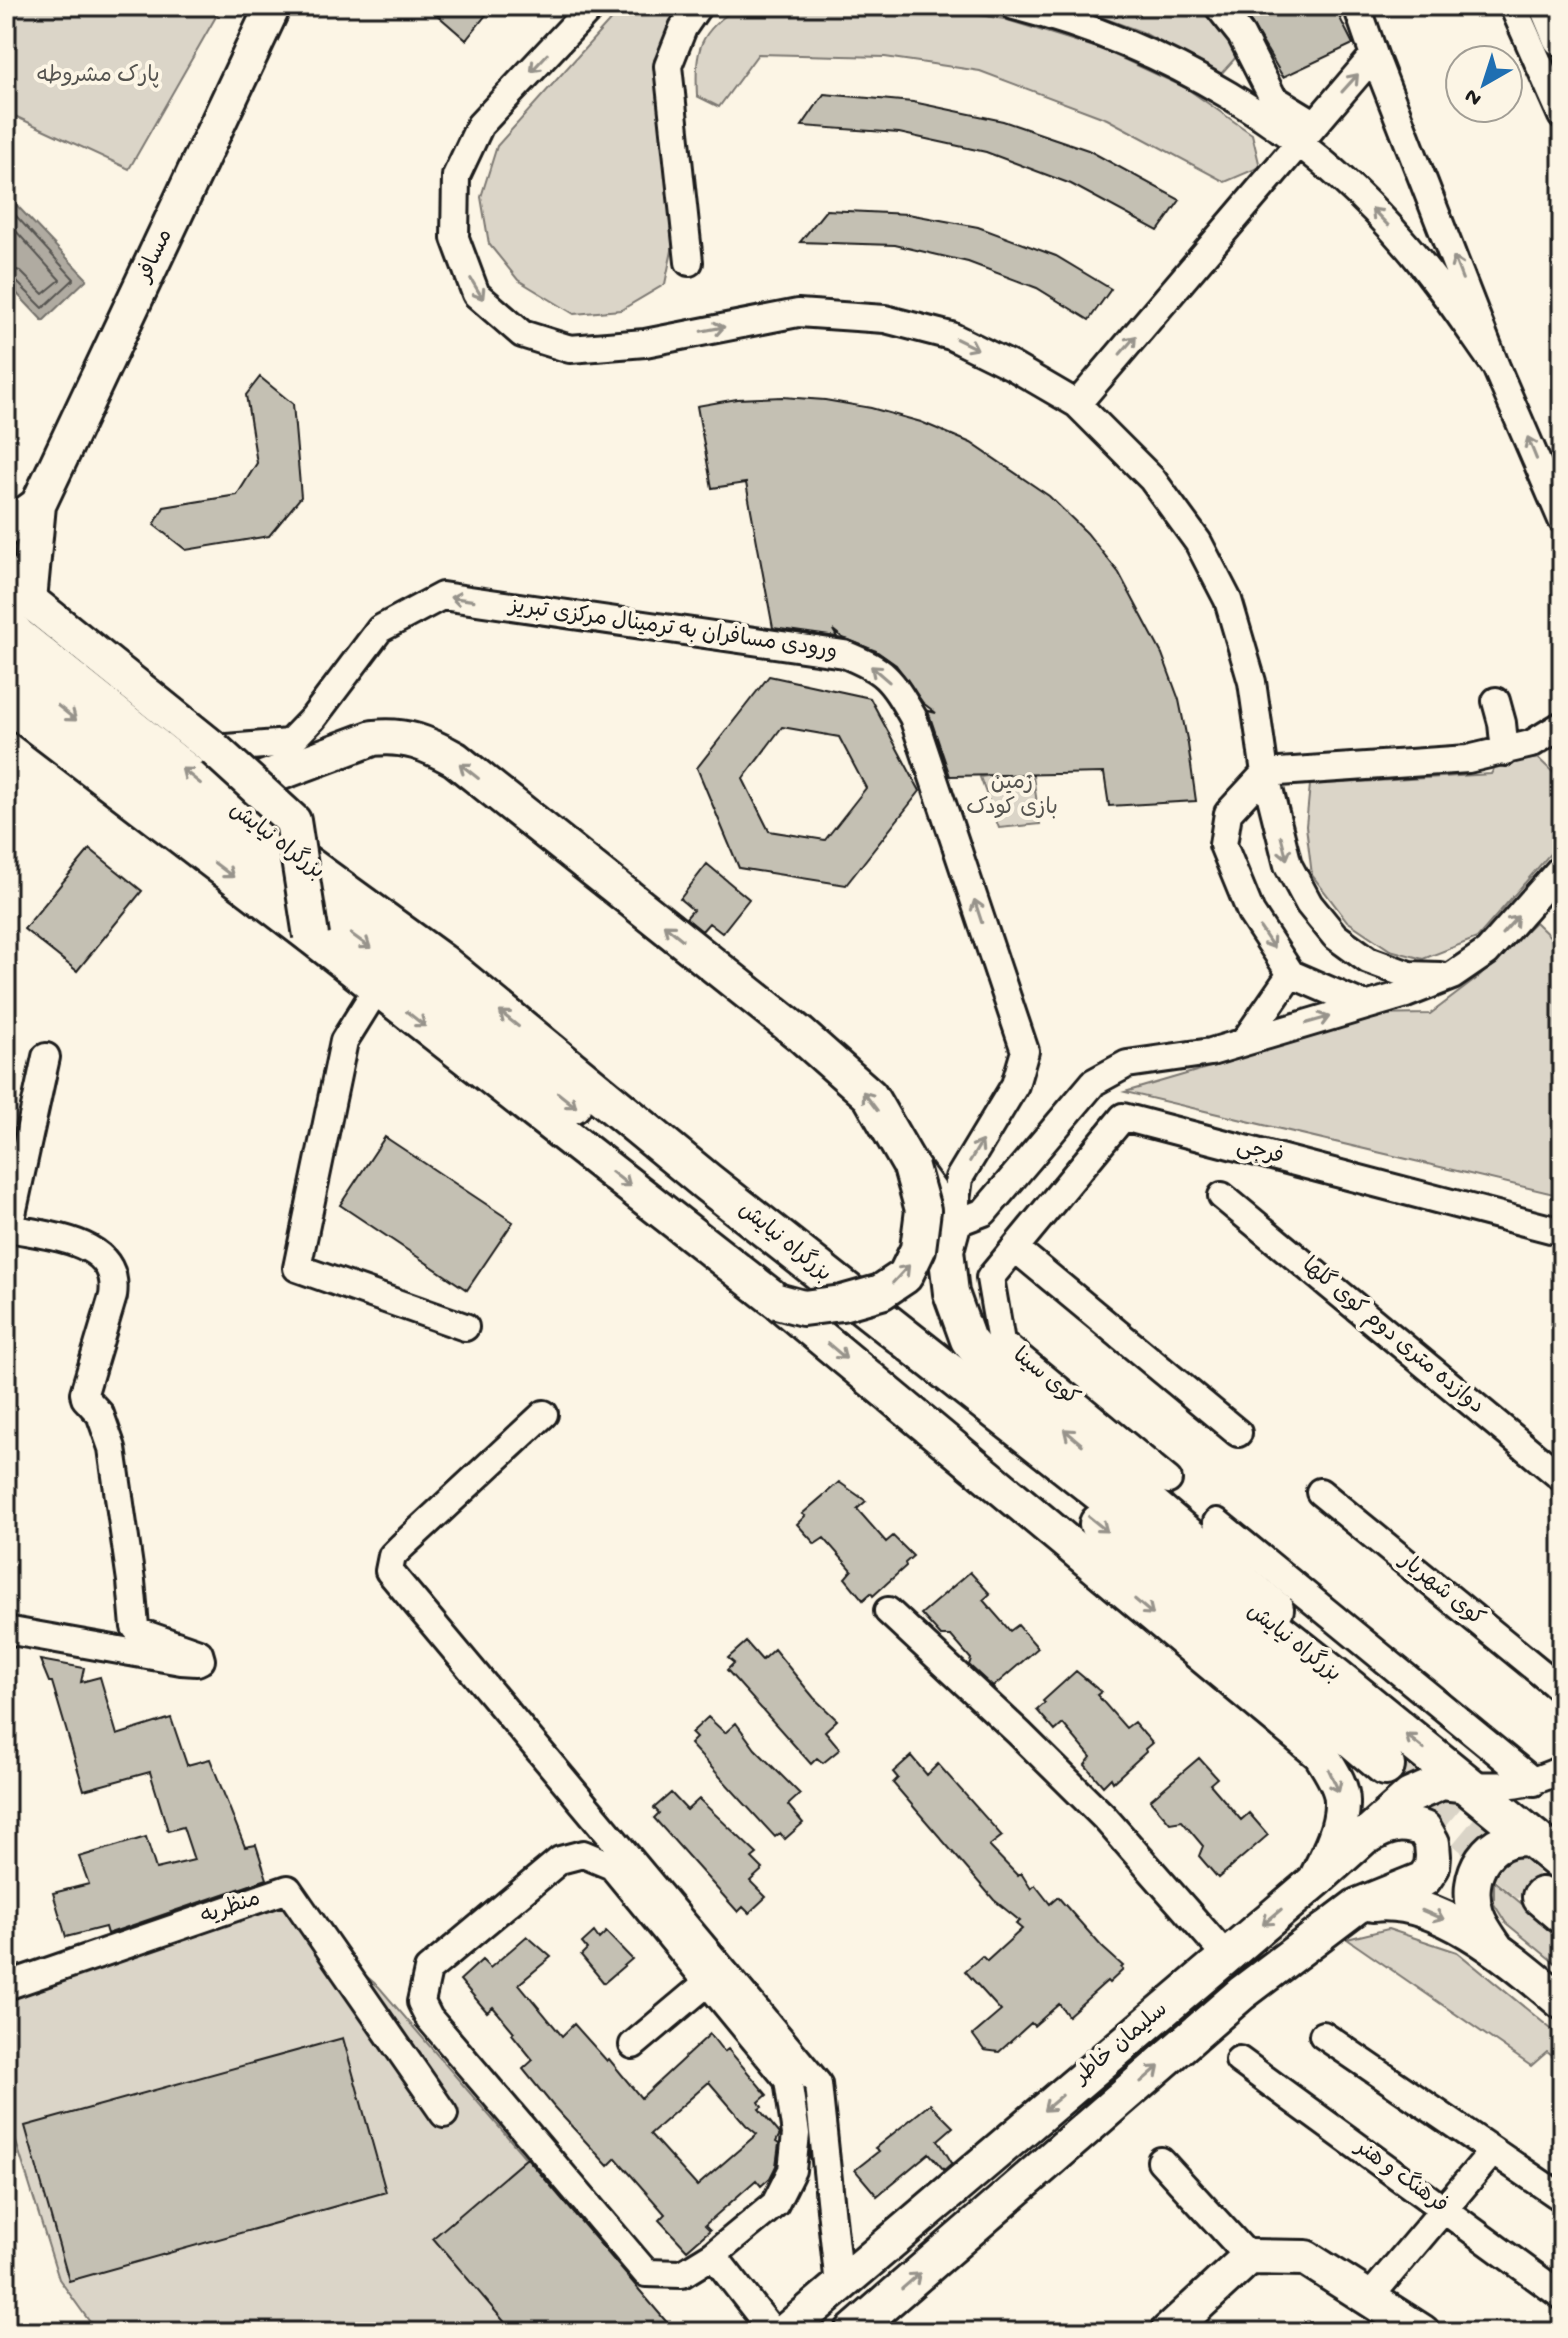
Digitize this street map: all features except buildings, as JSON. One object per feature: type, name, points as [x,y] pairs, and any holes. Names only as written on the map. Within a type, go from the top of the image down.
[{"type":"highway","points":[[1549,6],[1562,37]]},
{"type":"highway","name":"بزرگراه نیایش","points":[[17,612],[17,637],[251,825],[441,963],[732,1202],[1336,1678],[1562,1862]]},
{"type":"highway","name":"بزرگراه نیایش","points":[[6,664],[238,851],[423,986],[719,1221],[1118,1540],[1385,1766]]},
{"type":"main road","name":"مسافر","points":[[38,505],[273,6]]},
{"type":"main road","points":[[6,528],[38,505]]},
{"type":"main road","points":[[17,612],[38,505]]},
{"type":"main road","points":[[6,574],[17,612],[214,749],[293,821],[311,936]]},
{"type":"main road","points":[[6,703],[311,936],[777,1301],[1321,1754],[1338,1785],[1342,1801],[1331,1850],[1315,1881]]},
{"type":"main road","points":[[252,783],[373,738],[389,736],[423,741],[455,759],[817,1049],[870,1096],[911,1167],[953,1224],[946,1250],[951,1293],[968,1340],[983,1358],[1307,1634],[1336,1678]]},
{"type":"main road","points":[[777,1301],[803,1308],[842,1303],[881,1292],[905,1276],[918,1249],[923,1210],[911,1167]]},
{"type":"main road","name":"سلیمان خاطر","points":[[785,2332],[1315,1881],[1410,1796],[1427,1787],[1452,1781],[1469,1785]]},
{"type":"main road","name":"سلیمان خاطر","points":[[852,2332],[1242,1993],[1357,1906],[1424,1879],[1432,1867],[1432,1843],[1424,1829],[1394,1823],[1360,1841]]},
{"type":"main road","points":[[1495,1947],[1476,1915],[1474,1877],[1482,1860],[1496,1845],[1513,1838],[1532,1839]]},
{"type":"main road","points":[[1357,1906],[1383,1902],[1417,1908],[1448,1922],[1495,1947],[1562,2002]]},
{"type":"main road","points":[[1168,2332],[1249,2257],[1306,2258],[1422,2332]]},
{"type":"street","points":[[592,6],[480,125],[456,176],[455,238],[476,294],[522,334],[570,349],[645,343],[798,313],[885,319],[951,336],[1012,366],[1077,404],[1152,479],[1198,542],[1228,600],[1252,682],[1265,773],[1288,865],[1309,904],[1335,936],[1368,960],[1409,975],[1452,976]]},
{"type":"street","points":[[689,262],[668,66],[683,28],[698,6]]},
{"type":"street","points":[[1014,6],[1133,44],[1306,132]]},
{"type":"street","points":[[1218,6],[1241,35],[1273,98],[1406,244],[1496,367]]},
{"type":"street","points":[[1357,6],[1496,367],[1562,520]]},
{"type":"street","points":[[1513,6],[1562,116]]},
{"type":"street","points":[[1077,404],[1374,55]]},
{"type":"street","name":"ورودی مسافران به ترمینال مرکزی تبریز","points":[[214,749],[289,743],[313,718],[380,629],[442,596],[844,654],[878,668],[897,690],[913,717],[1025,1051],[1015,1085],[959,1178],[953,1224]]},
{"type":"street","points":[[1496,701],[1505,752]]},
{"type":"street","points":[[1365,1006],[1291,974],[1251,913],[1223,845],[1228,813],[1265,773],[1468,759],[1531,744],[1562,725]]},
{"type":"street","points":[[953,1224],[984,1212],[1094,1082],[1127,1064],[1211,1052],[1406,994],[1452,976],[1487,952],[1562,867]]},
{"type":"street","points":[[1244,1042],[1291,974]]},
{"type":"street","points":[[377,988],[344,1041],[297,1268],[465,1327]]},
{"type":"street","points":[[6,1630],[190,1662],[201,1660],[199,1653],[156,1639],[135,1627],[112,1448],[100,1414],[84,1393],[113,1296],[114,1284],[109,1265],[87,1246],[8,1228],[46,1057]]},
{"type":"street","name":"فرجی","points":[[1016,1249],[1123,1117],[1562,1232]]},
{"type":"street","name":"دوازده متری دوم کوی گلها","points":[[1222,1196],[1562,1478]]},
{"type":"street","points":[[1016,1249],[1238,1433]]},
{"type":"street","name":"کوی سینا","points":[[1016,1249],[990,1278],[1001,1342],[1168,1480]]},
{"type":"street","points":[[544,1414],[392,1556],[389,1571],[818,2084],[839,2286]]},
{"type":"street","name":"کوی شهریار","points":[[1320,1492],[1562,1690]]},
{"type":"street","points":[[1217,1522],[1534,1782]]},
{"type":"street","points":[[888,1611],[1105,1818],[1226,1956]]},
{"type":"street","points":[[1469,1785],[1500,1787],[1534,1782],[1562,1769]]},
{"type":"street","points":[[583,1854],[612,1866],[788,2080],[796,2134],[792,2170],[775,2204],[713,2255],[682,2274],[646,2273],[429,2018],[421,2002],[428,1970],[560,1860],[583,1854]]},
{"type":"street","name":"منظریه","points":[[6,1986],[288,1889],[444,2114]]},
{"type":"street","points":[[633,2045],[708,1982]]},
{"type":"street","points":[[1323,2035],[1562,2198]]},
{"type":"street","name":"فرهنگ و هنر","points":[[1239,2060],[1562,2296]]},
{"type":"street","points":[[1369,2298],[1493,2151]]},
{"type":"street","points":[[1161,2161],[1249,2257]]},
{"type":"street","points":[[713,2255],[773,2332]]},
{"type":"green space","name":"پارک مشروطه","points":[[6,6],[222,6],[129,169],[6,112]]},
{"type":"green space","points":[[623,6],[685,6],[654,60],[675,236],[665,284],[621,310],[574,314],[518,280],[489,244],[481,197],[497,146]]},
{"type":"green space","points":[[740,6],[925,6],[1004,19],[1104,50],[1186,88],[1252,134],[1260,167],[1225,182],[1107,119],[980,71],[885,57],[758,54],[719,107],[697,96],[699,54],[707,33]]},
{"type":"green space","points":[[1070,6],[1202,6],[1238,55],[1220,75],[1142,32]]},
{"type":"green space","points":[[1538,758],[1562,781],[1562,840],[1477,938],[1423,959],[1390,950],[1347,921],[1312,875],[1306,826],[1310,785],[1491,774],[1496,765]]},
{"type":"green space","name":"زمین بازی کودک","points":[[1032,769],[1040,824],[999,828],[980,777]]},
{"type":"green space","points":[[1535,922],[1562,948],[1562,1196],[1125,1092],[1217,1065],[1364,1015],[1430,1014],[1480,976]]},
{"type":"green space","points":[[1494,1881],[1562,1937],[1562,1969],[1506,1923],[1494,1904]]},
{"type":"green space","points":[[275,1898],[379,1987],[675,2332],[97,2332],[59,2279],[6,2110],[6,1987]]},
{"type":"green space","points":[[1388,1929],[1457,1952],[1562,2038],[1562,2064],[1547,2052],[1531,2066],[1347,1939]]},
{"type":"water","points":[[6,194],[87,279],[43,321],[6,282]]},
{"type":"tunnel","points":[[1385,1766],[1542,1897]]}]
